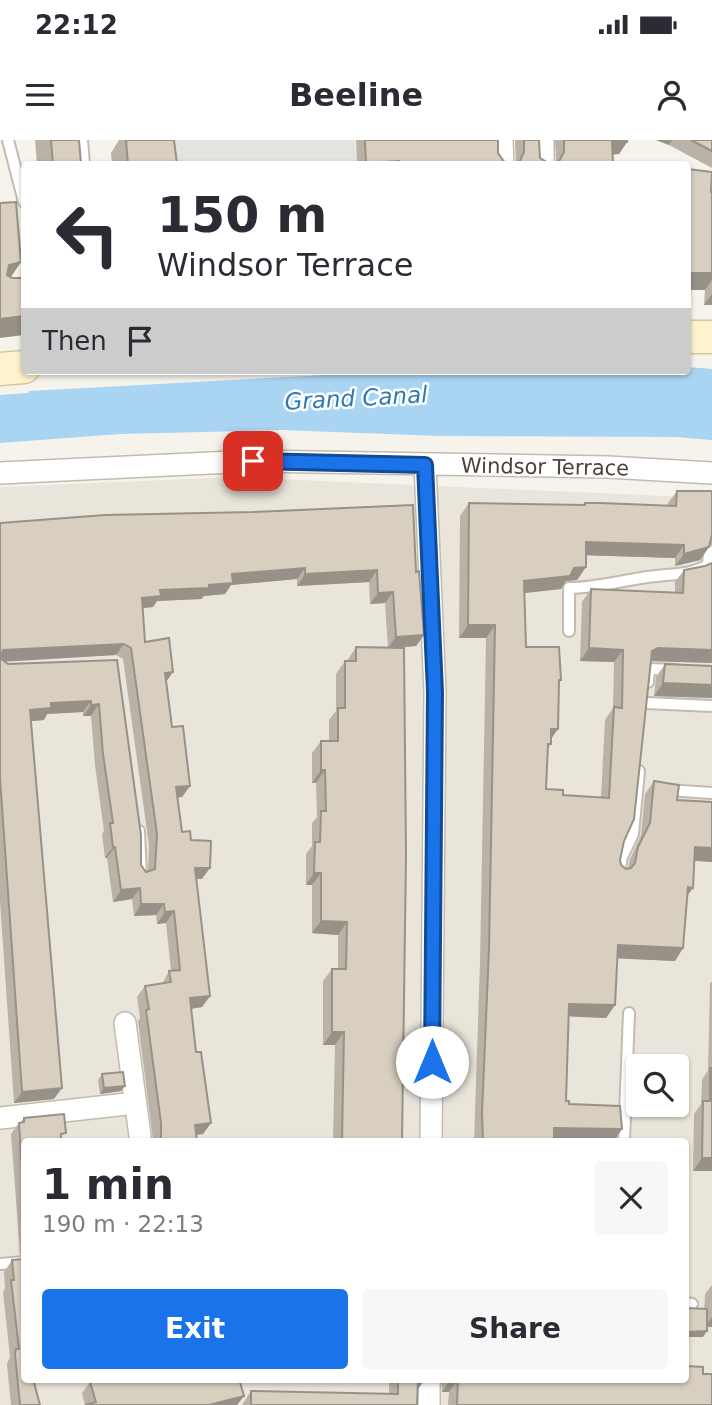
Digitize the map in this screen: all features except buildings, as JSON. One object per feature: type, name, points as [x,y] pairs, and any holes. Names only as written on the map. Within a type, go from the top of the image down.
[{"type":"main road","points":[[691,337],[712,337]]},
{"type":"main road","points":[[0,369],[21,367]]},
{"type":"street","points":[[502,140],[502,161]]},
{"type":"street","points":[[543,140],[543,161]]},
{"type":"street","name":"Windsor Terrace","points":[[0,472],[253,461],[608,467],[712,473]]},
{"type":"street","points":[[425,465],[435,692],[432,1138]]},
{"type":"street","points":[[125,1023],[141,1136]]},
{"type":"street","points":[[0,1118],[136,1103]]},
{"type":"street","points":[[429,1383],[429,1405]]},
{"type":"lane","points":[[82,140],[84,161]]},
{"type":"lane","points":[[5,142],[21,193]]},
{"type":"lane","points":[[711,483],[712,473]]},
{"type":"lane","points":[[569,631],[569,588],[591,588],[656,576],[692,574],[708,565],[709,551]]},
{"type":"lane","points":[[645,716],[649,669],[687,670]]},
{"type":"lane","points":[[646,703],[712,706]]},
{"type":"lane","points":[[619,874],[622,857],[633,834],[641,755]]},
{"type":"lane","points":[[653,789],[712,793]]},
{"type":"lane","points":[[138,821],[141,876]]},
{"type":"lane","points":[[624,1138],[629,1013]]},
{"type":"lane","points":[[0,1264],[21,1262]]},
{"type":"shaded area","points":[[158,140],[355,140],[357,161],[160,161]]},
{"type":"shaded area","points":[[234,477],[712,498],[712,1405],[0,1405],[0,487]]},
{"type":"water","name":"Grand Canal","points":[[691,367],[712,369],[712,440],[675,437],[440,436],[282,430],[120,434],[0,443],[0,395],[29,391],[324,375],[691,375]]},
{"type":"route","points":[[253,461],[425,465],[435,692],[432,1062]]}]
